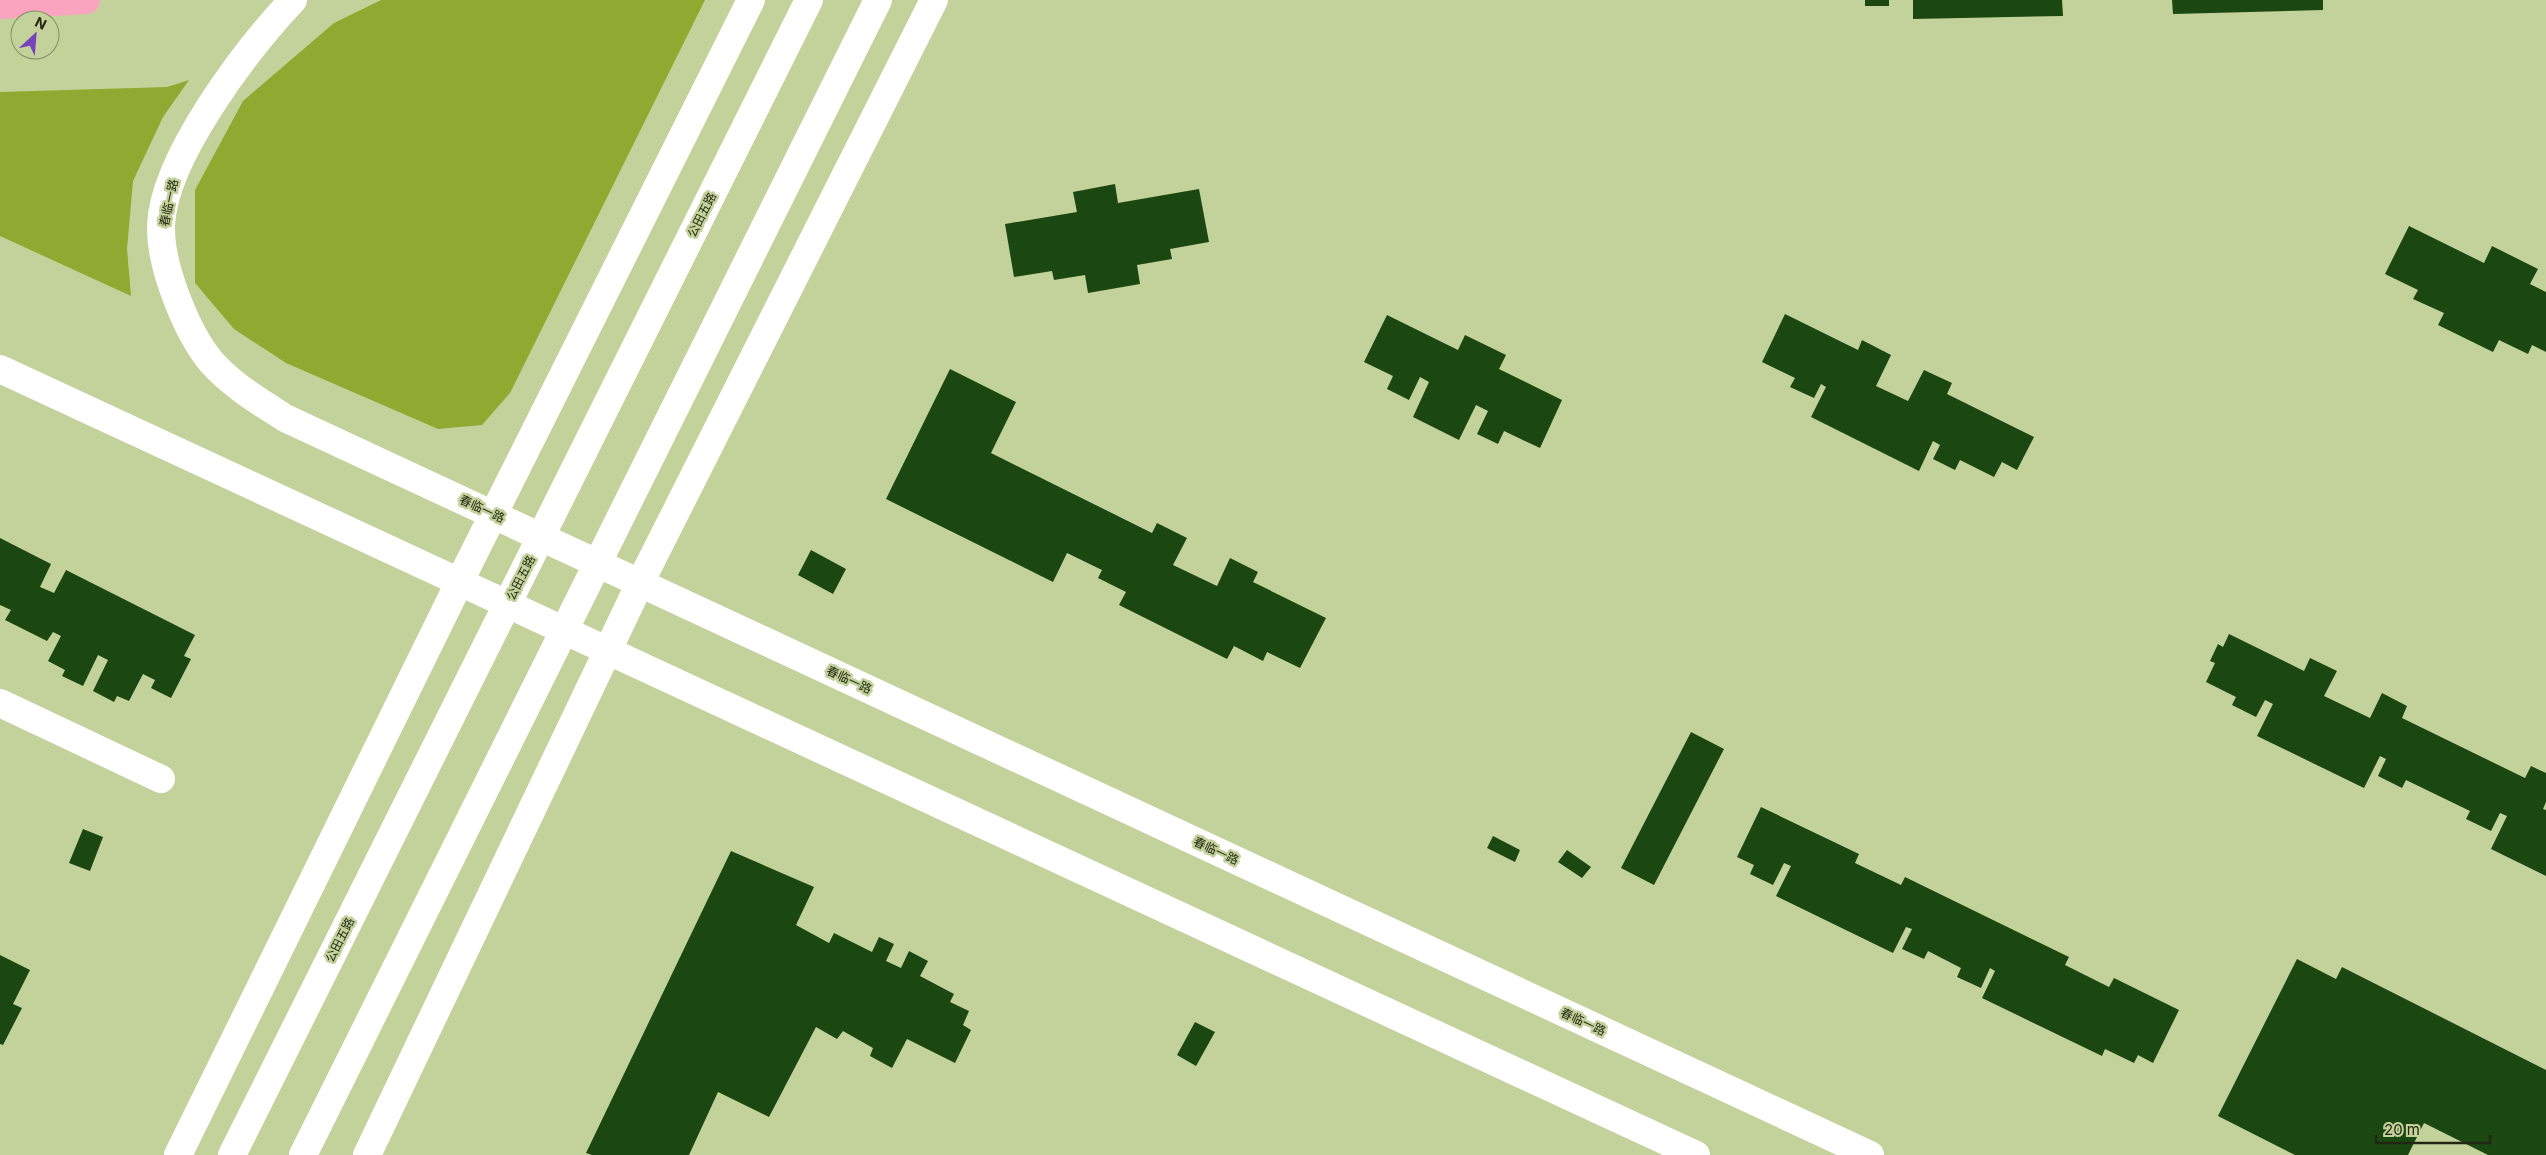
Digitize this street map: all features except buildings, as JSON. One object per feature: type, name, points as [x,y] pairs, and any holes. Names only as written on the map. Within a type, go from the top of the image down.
[{"type":"highway","points":[[0,5],[86,0]]},
{"type":"main road","name":"春临一路","points":[[293,0],[235,70],[209,109],[184,153],[170,187],[161,226],[167,266],[195,337],[216,368],[248,394],[285,418],[1870,1155]]},
{"type":"main road","points":[[178,1155],[493,514],[751,0]]},
{"type":"main road","name":"公田五路","points":[[232,1155],[809,0]]},
{"type":"main road","points":[[303,1155],[878,0]]},
{"type":"main road","points":[[367,1155],[640,583],[934,0]]},
{"type":"main road","points":[[0,369],[1696,1155]]},
{"type":"main road","points":[[0,703],[161,779]]},
{"type":"green space","points":[[381,0],[705,0],[510,393],[482,425],[438,429],[286,363],[234,329],[195,283],[195,190],[243,101],[334,23]]},
{"type":"green space","points":[[189,80],[163,117],[133,181],[127,249],[131,296],[0,236],[0,92],[167,87]]}]
